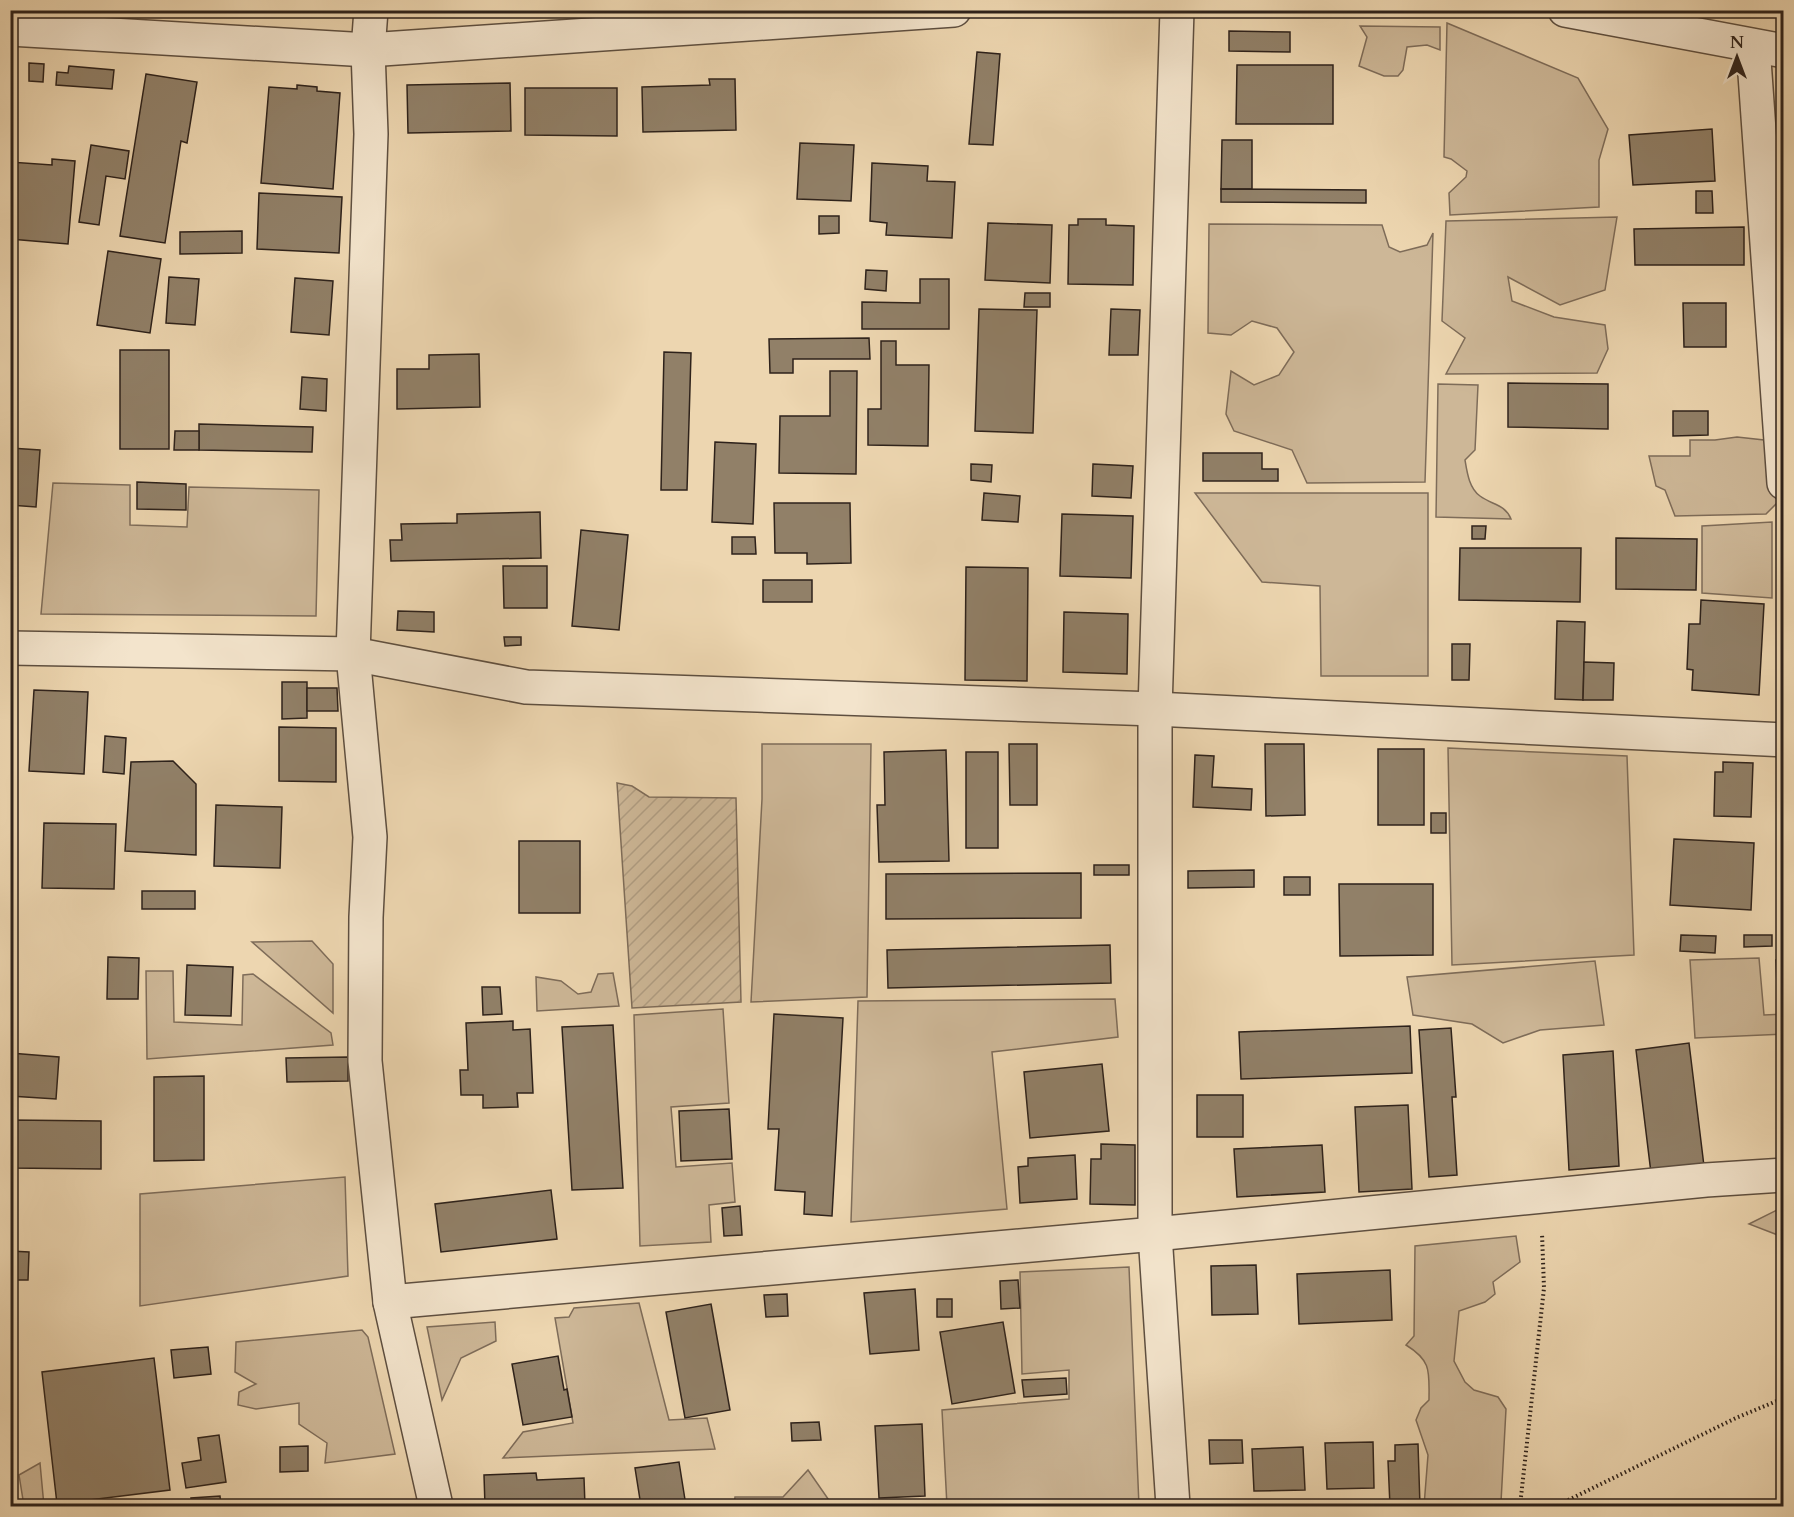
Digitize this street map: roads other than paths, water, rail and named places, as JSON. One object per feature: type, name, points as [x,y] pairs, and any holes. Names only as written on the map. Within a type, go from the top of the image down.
[{"type":"street","points":[[371,10],[368,50],[371,134],[353,654],[370,837],[366,917],[364,1061],[390,1302],[436,1506]]},
{"type":"street","points":[[10,29],[368,50],[954,10]]},
{"type":"street","points":[[1173,1506],[1155,1234],[1155,709],[1177,10]]},
{"type":"street","points":[[1565,10],[1768,48],[1784,483]]},
{"type":"street","points":[[10,648],[353,654],[526,687],[1155,709],[1784,740]]},
{"type":"street","points":[[390,1302],[1784,1175]]}]
